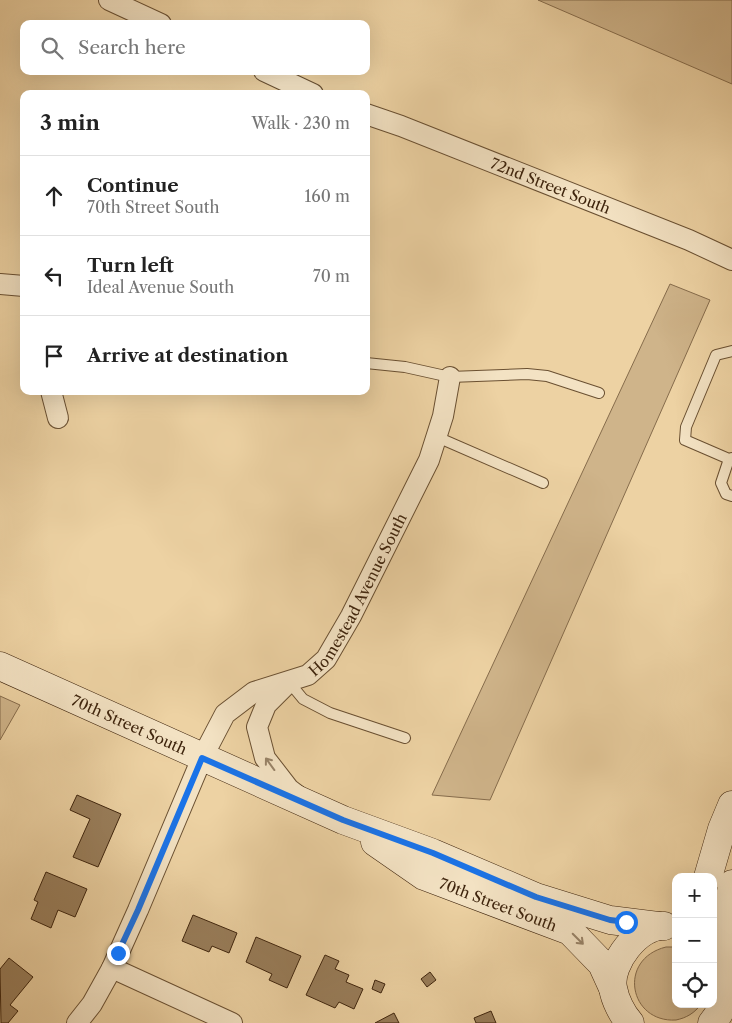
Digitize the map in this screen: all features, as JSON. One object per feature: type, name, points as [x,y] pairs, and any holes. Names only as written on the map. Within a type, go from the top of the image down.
[{"type":"main road","name":"70th Street South","points":[[0,666],[317,809],[433,853],[536,897],[610,920],[667,923]]},
{"type":"main road","points":[[709,873],[722,829],[732,805]]},
{"type":"main road","name":"70th Street South","points":[[343,820],[424,876],[570,931],[602,964],[620,1007],[630,1023]]},
{"type":"main road","points":[[712,1023],[719,1014],[726,997],[729,975],[728,922],[732,884]]},
{"type":"main road","points":[[609,1023],[612,987],[618,962],[625,949],[640,935],[667,923]]},
{"type":"main road","points":[[717,951],[729,975]]},
{"type":"street","points":[[109,0],[152,20]]},
{"type":"street","points":[[273,75],[305,90]]},
{"type":"street","name":"72nd Street South","points":[[370,116],[689,240],[732,260]]},
{"type":"street","points":[[0,284],[20,286]]},
{"type":"street","name":"Homestead Avenue South","points":[[77,1023],[92,1004],[112,968],[202,758],[225,714],[254,692],[308,675],[326,660],[351,616],[429,460],[443,416],[450,377]]},
{"type":"street","points":[[52,395],[58,418]]},
{"type":"street","points":[[290,682],[266,705],[257,727],[265,758],[289,789],[317,809]]},
{"type":"street","points":[[112,968],[232,1023]]},
{"type":"lane","points":[[732,351],[716,355],[686,427],[685,440],[731,459],[721,483],[726,494],[732,496]]},
{"type":"lane","points":[[370,363],[405,367],[450,377],[527,374],[547,376],[599,392]]},
{"type":"lane","points":[[436,437],[543,483]]},
{"type":"lane","points":[[290,682],[303,699],[330,713],[406,738]]},
{"type":"shaded area","points":[[538,0],[732,0],[732,84]]},
{"type":"shaded area","points":[[670,284],[710,300],[490,800],[432,795]]},
{"type":"shaded area","points":[[0,696],[20,705],[0,740]]},
{"type":"shaded area","points":[[666,947],[672,947],[672,1008],[698,1008],[690,1015],[676,1020],[660,1018],[648,1012],[639,1001],[635,989],[635,976],[640,964],[650,954]]},
{"type":"building","points":[[77,795],[121,814],[98,867],[73,857],[90,819],[70,810]]},
{"type":"building","points":[[46,872],[87,889],[75,917],[58,910],[51,928],[31,919],[38,902],[34,900]]},
{"type":"building","points":[[193,915],[237,933],[229,953],[212,946],[209,952],[182,941]]},
{"type":"building","points":[[256,937],[301,956],[287,988],[269,980],[272,974],[246,962]]},
{"type":"building","points":[[325,955],[339,961],[335,969],[349,975],[346,982],[363,989],[354,1009],[339,1002],[335,1008],[306,995]]},
{"type":"building","points":[[9,958],[33,977],[10,1005],[18,1011],[8,1023],[1,1023],[0,969]]},
{"type":"building","points":[[430,972],[436,980],[427,987],[421,979]]},
{"type":"building","points":[[375,980],[385,984],[381,993],[372,989]]},
{"type":"building","points":[[491,1011],[496,1023],[476,1023],[474,1018]]},
{"type":"building","points":[[394,1013],[399,1023],[375,1023]]},
{"type":"route","points":[[118,953],[202,758],[343,820],[433,853],[536,897],[610,920],[626,922]]}]
